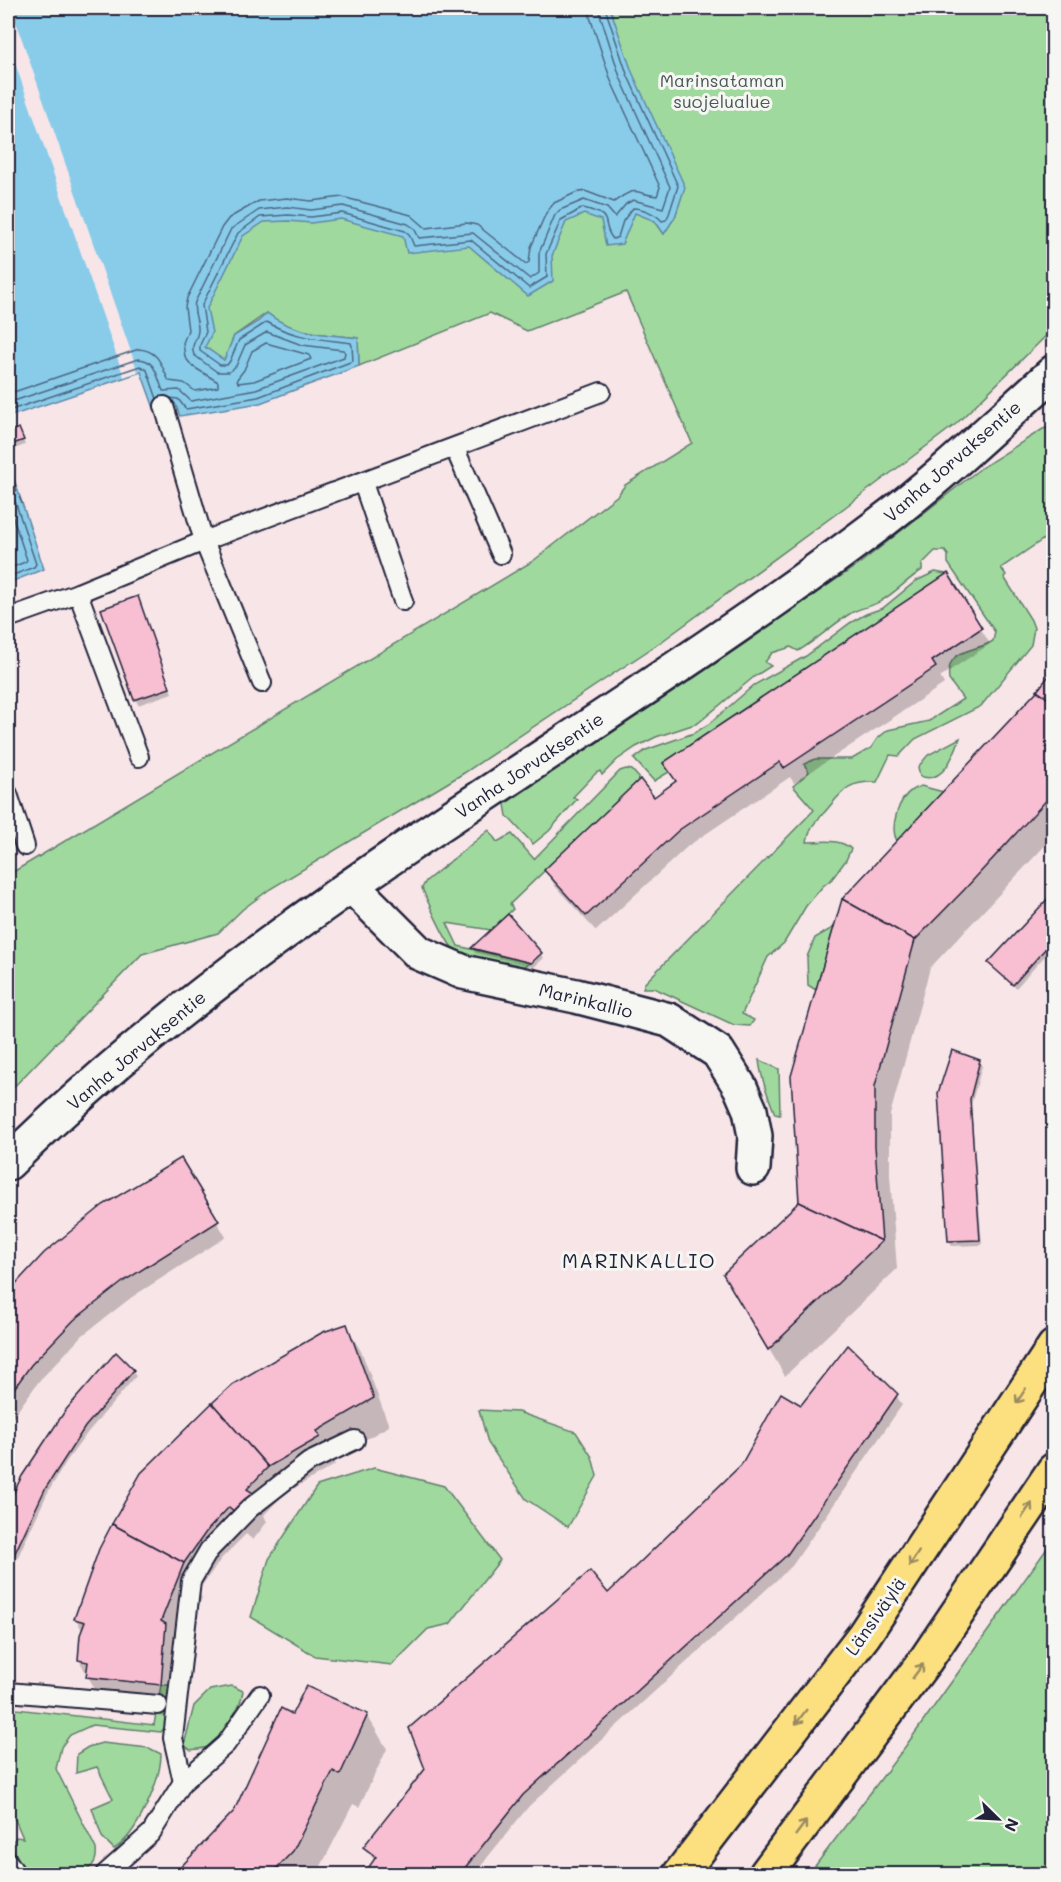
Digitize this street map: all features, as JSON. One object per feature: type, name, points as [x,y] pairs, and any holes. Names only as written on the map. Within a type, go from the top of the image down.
[{"type":"highway","name":"Länsiväylä","points":[[680,1875],[864,1635],[1053,1347]]},
{"type":"highway","points":[[766,1875],[925,1661],[1053,1470]]},
{"type":"main road","name":"Vanha Jorvaksentie","points":[[8,1163],[156,1030],[302,918],[730,631],[869,531],[949,468],[1053,372]]},
{"type":"main road","name":"Marinkallio","points":[[352,886],[419,953],[463,972],[576,996],[669,1020],[718,1052],[740,1087],[750,1110],[755,1136],[753,1168]]},
{"type":"lane","points":[[8,618],[204,541],[455,449],[601,392]]},
{"type":"lane","points":[[164,406],[204,541],[262,683]]},
{"type":"lane","points":[[455,449],[501,554]]},
{"type":"lane","points":[[363,483],[403,601]]},
{"type":"lane","points":[[78,592],[139,757]]},
{"type":"lane","points":[[8,794],[25,846]]},
{"type":"lane","points":[[183,1782],[173,1738],[191,1581],[209,1550],[250,1508],[309,1462],[355,1440]]},
{"type":"lane","points":[[8,1692],[158,1705]]},
{"type":"lane","points":[[105,1875],[151,1833],[183,1782],[226,1744],[260,1695]]},
{"type":"lane","points":[[8,1862],[16,1875]]},
{"type":"green space","name":"Marinsataman suojelualue","points":[[596,8],[1053,8],[1053,329],[956,424],[661,642],[464,773],[270,889],[243,909],[218,933],[142,954],[8,1093],[8,875],[533,561],[618,495],[625,485],[692,443],[626,292],[527,331],[490,313],[359,366],[358,338],[299,329],[267,313],[234,336],[224,361],[205,347],[184,340],[224,192],[642,203],[664,234],[675,217],[681,198]]},
{"type":"green space","points":[[1053,426],[1053,523],[1048,536],[1001,568],[1006,575],[1004,577],[1031,620],[1034,628],[1031,645],[981,706],[915,739],[899,756],[890,755],[877,782],[854,784],[849,787],[815,823],[810,830],[807,842],[836,842],[851,849],[832,879],[806,906],[784,943],[768,957],[742,1014],[754,1020],[750,1026],[734,1025],[654,988],[643,988],[645,983],[814,810],[793,786],[809,772],[804,764],[815,759],[852,759],[871,748],[877,739],[888,730],[929,721],[963,699],[949,680],[949,669],[952,662],[956,656],[993,641],[995,632],[948,563],[948,555],[945,551],[935,551],[922,564],[922,570],[892,594],[878,603],[851,613],[798,651],[791,647],[772,653],[765,662],[771,666],[755,676],[698,723],[656,737],[617,760],[602,775],[600,771],[596,773],[573,797],[577,799],[549,831],[533,844],[507,816],[505,804],[859,564],[981,468],[1043,429]]},
{"type":"green space","points":[[935,572],[946,574],[663,763],[669,772],[654,781],[634,759],[646,750],[694,733],[709,724],[754,685],[806,656],[850,623],[883,608],[916,581]]},
{"type":"green space","points":[[960,738],[951,760],[941,772],[928,778],[920,776],[918,767],[928,755]]},
{"type":"green space","points":[[632,770],[640,779],[510,904],[513,909],[491,930],[447,923],[458,946],[531,963],[520,968],[474,957],[452,947],[440,928],[422,888],[426,881],[489,830],[497,842],[512,834],[534,859],[620,771]]},
{"type":"green space","points":[[921,786],[943,792],[897,841],[894,828],[899,806],[907,794]]},
{"type":"green space","points":[[834,927],[816,990],[808,985],[807,957],[815,938]]},
{"type":"green space","points":[[759,1060],[779,1069],[780,1115],[775,1114],[772,1107]]},
{"type":"green space","points":[[479,1410],[518,1412],[576,1432],[592,1457],[597,1476],[568,1527],[526,1499],[488,1443]]},
{"type":"green space","points":[[374,1468],[444,1486],[500,1560],[450,1624],[428,1629],[392,1665],[315,1656],[251,1617],[269,1559],[317,1486]]},
{"type":"green space","points":[[1053,1540],[1053,1874],[809,1874],[905,1747]]},
{"type":"green space","points":[[161,1685],[170,1685],[166,1726],[161,1732],[92,1725],[70,1735],[61,1747],[56,1769],[96,1849],[95,1860],[91,1867],[74,1874],[32,1874],[22,1865],[11,1845],[16,1837],[23,1838],[8,1803],[8,1708],[154,1725]]},
{"type":"green space","points":[[232,1686],[243,1691],[242,1698],[236,1713],[221,1735],[206,1748],[191,1750],[184,1745],[194,1706],[210,1690]]},
{"type":"green space","points":[[102,1743],[149,1748],[161,1754],[157,1778],[146,1806],[131,1832],[114,1849],[102,1837],[92,1808],[113,1799],[97,1767],[76,1773],[77,1754],[88,1747]]},
{"type":"water","points":[[8,8],[610,8],[632,72],[685,187],[675,217],[664,234],[655,221],[635,213],[622,244],[606,246],[601,220],[584,214],[566,222],[552,256],[553,281],[528,296],[469,246],[407,253],[403,236],[341,219],[311,223],[264,222],[243,236],[207,308],[212,333],[205,347],[224,360],[234,336],[259,321],[267,313],[299,329],[358,338],[359,366],[260,403],[180,416],[175,403],[154,408],[141,372],[8,417]]},
{"type":"water","points":[[8,461],[44,569],[8,583]]},
{"type":"pier","points":[[8,8],[11,8],[138,372],[124,377],[8,43]]},
{"type":"building","points":[[19,428],[24,440],[10,445],[8,432]]},
{"type":"building","points":[[948,573],[982,628],[932,661],[936,667],[784,768],[780,762],[679,830],[586,916],[544,870],[640,779],[654,797],[676,781],[663,763]]},
{"type":"building","points":[[138,596],[170,688],[134,700],[101,609]]},
{"type":"building","points":[[1054,669],[1054,703],[1037,691]]},
{"type":"building","points":[[1037,691],[1054,703],[1054,792],[964,890],[915,940],[842,899]]},
{"type":"building","points":[[1054,892],[1054,939],[1013,985],[988,963]]},
{"type":"building","points":[[842,899],[915,940],[875,1086],[875,1146],[882,1241],[799,1202],[791,1076]]},
{"type":"building","points":[[508,914],[542,953],[531,963],[471,948]]},
{"type":"building","points":[[952,1050],[980,1060],[970,1099],[980,1240],[948,1241],[938,1093]]},
{"type":"building","points":[[181,1158],[219,1221],[124,1281],[74,1320],[31,1365],[8,1397],[8,1292],[44,1253],[103,1205]]},
{"type":"building","points":[[799,1202],[882,1241],[768,1350],[723,1274]]},
{"type":"building","points":[[347,1324],[374,1398],[317,1431],[320,1437],[268,1467],[212,1403],[233,1384],[323,1332]]},
{"type":"building","points":[[848,1345],[898,1394],[787,1555],[523,1795],[460,1874],[364,1874],[376,1857],[363,1847],[425,1769],[409,1728],[590,1571],[608,1593],[741,1465],[781,1393],[801,1405]]},
{"type":"building","points":[[116,1352],[134,1370],[85,1427],[45,1489],[13,1557],[8,1555],[8,1504],[22,1476],[65,1411]]},
{"type":"building","points":[[212,1403],[268,1467],[247,1489],[253,1493],[236,1513],[229,1507],[206,1532],[184,1563],[112,1524],[141,1473]]},
{"type":"building","points":[[112,1524],[184,1563],[161,1621],[166,1624],[161,1685],[86,1677],[88,1662],[78,1660],[80,1635],[85,1622],[74,1619],[99,1549]]},
{"type":"building","points":[[306,1686],[368,1714],[340,1775],[333,1771],[293,1851],[271,1874],[174,1874],[234,1811],[281,1708],[292,1714]]},
{"type":"ferry route","points":[[8,471],[24,508]]},
{"type":"district","name":"MARINKALLIO","points":[[639,1260]]}]
